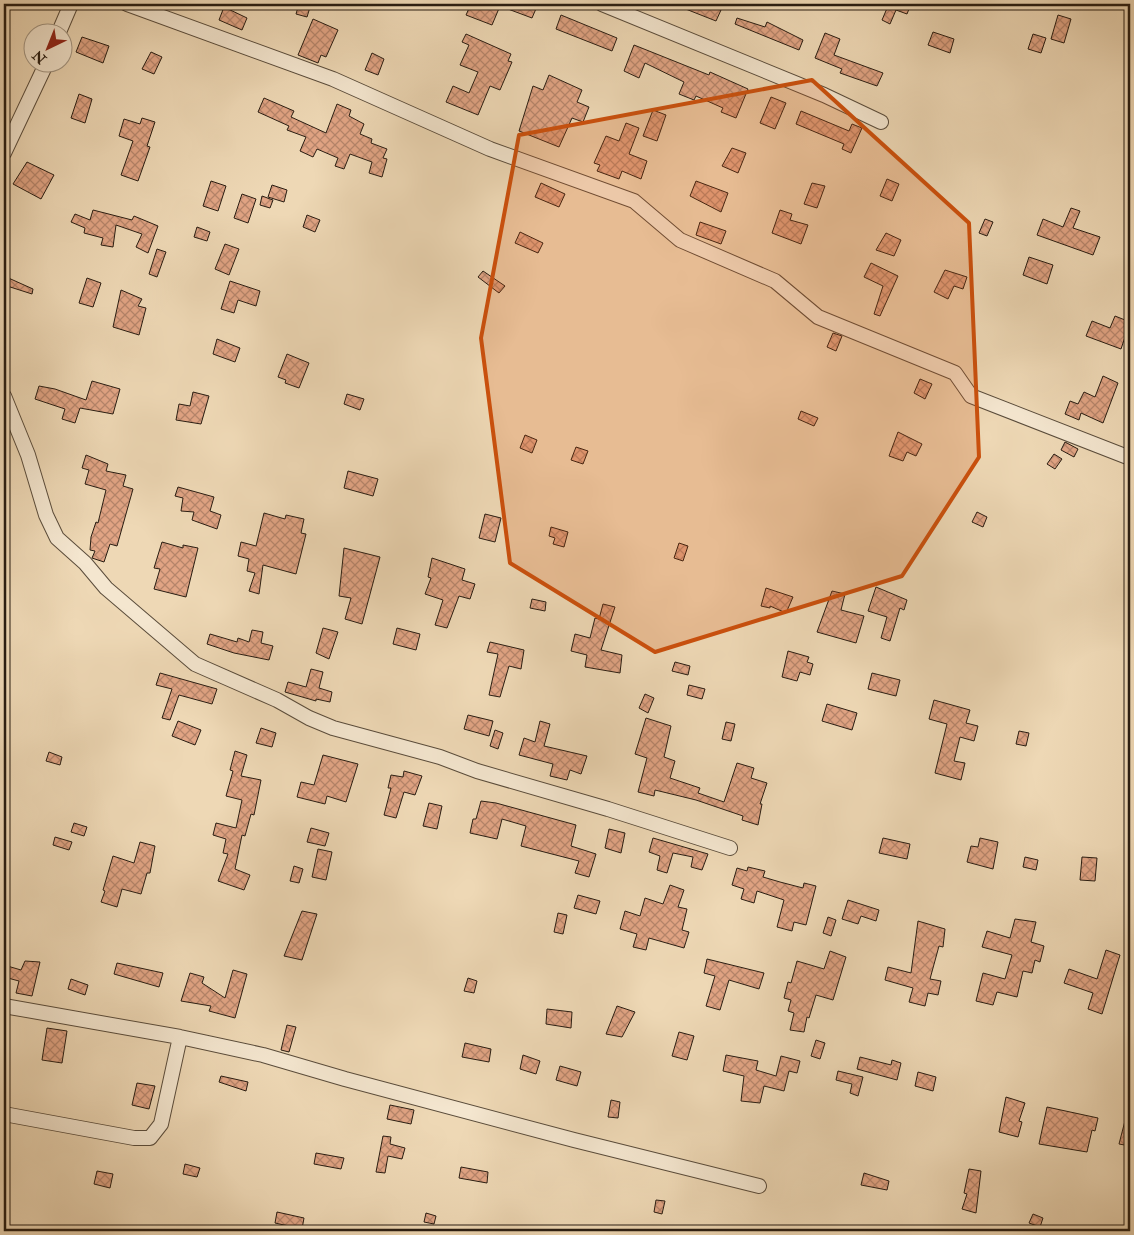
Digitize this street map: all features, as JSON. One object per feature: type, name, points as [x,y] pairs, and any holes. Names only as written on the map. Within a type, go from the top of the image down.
[{"type":"street","points":[[63,22],[71,4]]},
{"type":"street","points":[[127,4],[333,79],[490,149],[634,201],[680,240],[774,281],[818,317],[955,373],[970,396],[1130,458]]},
{"type":"street","points":[[602,4],[824,96],[881,122]]},
{"type":"street","points":[[4,153],[42,72]]},
{"type":"street","points":[[4,396],[28,455],[46,515],[57,538],[85,563],[106,588],[195,664],[277,700],[309,718],[334,728],[440,757],[476,771],[608,809],[730,848]]},
{"type":"street","points":[[4,1006],[180,1037],[263,1054],[345,1079],[574,1140],[759,1186]]},
{"type":"street","points":[[4,1114],[134,1138],[150,1138],[161,1124],[180,1037]]},
{"type":"highlighted area","points":[[812,80],[969,223],[979,457],[902,576],[655,652],[510,563],[481,338],[519,135]]},
{"type":"building","points":[[299,4],[311,4],[307,17],[296,14]]},
{"type":"building","points":[[471,4],[538,4],[532,18],[500,6],[492,25],[466,15]]},
{"type":"building","points":[[673,4],[708,4],[721,10],[716,21]]},
{"type":"building","points":[[882,4],[911,4],[907,14],[896,10],[890,24],[882,20],[888,6]]},
{"type":"building","points":[[224,7],[247,18],[242,30],[219,20]]},
{"type":"building","points":[[561,15],[617,38],[612,51],[556,29]]},
{"type":"building","points":[[1058,15],[1071,19],[1064,43],[1051,39]]},
{"type":"building","points":[[737,18],[765,27],[767,22],[803,40],[799,50],[735,24]]},
{"type":"building","points":[[313,19],[338,30],[326,57],[321,55],[318,63],[298,55]]},
{"type":"building","points":[[933,32],[954,39],[950,53],[928,45]]},
{"type":"building","points":[[825,33],[840,39],[834,55],[883,73],[877,86],[840,73],[842,69],[815,58]]},
{"type":"building","points":[[466,34],[511,54],[508,61],[512,62],[500,90],[490,86],[478,115],[446,102],[453,86],[469,93],[478,72],[460,65],[469,45],[462,42]]},
{"type":"building","points":[[1033,34],[1046,38],[1041,53],[1028,49]]},
{"type":"building","points":[[82,37],[109,46],[103,63],[76,52]]},
{"type":"building","points":[[634,45],[709,75],[710,72],[748,89],[736,118],[721,112],[723,108],[696,96],[694,100],[679,94],[684,82],[645,63],[639,78],[624,71]]},
{"type":"building","points":[[151,52],[162,57],[154,74],[142,69]]},
{"type":"building","points":[[372,53],[384,59],[378,75],[365,70]]},
{"type":"building","points":[[549,75],[582,90],[577,102],[589,107],[583,122],[572,118],[559,147],[519,131],[533,86],[543,90]]},
{"type":"building","points":[[79,94],[92,99],[85,123],[71,118]]},
{"type":"building","points":[[771,97],[786,103],[775,129],[760,123]]},
{"type":"building","points":[[264,98],[294,111],[291,117],[326,133],[337,104],[351,110],[349,116],[364,124],[360,134],[372,139],[371,143],[387,149],[383,158],[387,159],[382,177],[369,173],[372,162],[350,154],[344,169],[335,166],[338,158],[317,149],[313,157],[300,151],[306,137],[287,130],[289,126],[258,112]]},
{"type":"building","points":[[653,110],[666,115],[657,141],[643,136]]},
{"type":"building","points":[[801,111],[849,131],[852,124],[862,128],[851,153],[842,149],[844,144],[796,124]]},
{"type":"building","points":[[142,118],[155,122],[147,146],[150,147],[138,181],[121,175],[133,141],[119,136],[124,119],[140,124]]},
{"type":"building","points":[[626,123],[639,128],[629,154],[647,161],[641,179],[622,171],[619,179],[597,171],[600,165],[594,163],[606,136],[619,141]]},
{"type":"building","points":[[732,148],[746,153],[738,173],[722,166]]},
{"type":"building","points":[[27,162],[54,175],[41,199],[13,184]]},
{"type":"building","points":[[887,179],[899,184],[892,201],[880,196]]},
{"type":"building","points":[[211,181],[226,186],[218,211],[203,206]]},
{"type":"building","points":[[696,181],[728,193],[721,212],[690,196]]},
{"type":"building","points":[[541,183],[565,194],[559,207],[535,197]]},
{"type":"building","points":[[812,183],[825,186],[817,208],[804,204]]},
{"type":"building","points":[[272,185],[287,190],[284,202],[268,197]]},
{"type":"building","points":[[242,194],[256,199],[248,223],[234,218]]},
{"type":"building","points":[[262,196],[273,200],[270,208],[260,205]]},
{"type":"building","points":[[1071,208],[1080,211],[1073,228],[1100,237],[1093,255],[1037,235],[1043,219],[1063,227]]},
{"type":"building","points":[[93,210],[132,220],[134,216],[158,226],[148,253],[136,247],[142,234],[116,225],[113,247],[101,245],[103,238],[84,233],[85,228],[71,222],[75,214],[90,220]]},
{"type":"building","points":[[780,210],[792,214],[790,220],[808,225],[801,244],[772,233]]},
{"type":"building","points":[[307,215],[320,220],[315,232],[303,227]]},
{"type":"building","points":[[985,219],[993,222],[987,236],[979,233]]},
{"type":"building","points":[[700,222],[726,231],[721,244],[696,235]]},
{"type":"building","points":[[197,227],[210,232],[207,241],[194,237]]},
{"type":"building","points":[[520,232],[543,243],[538,253],[515,243]]},
{"type":"building","points":[[886,233],[901,240],[894,256],[876,250]]},
{"type":"building","points":[[225,244],[239,249],[229,275],[215,269]]},
{"type":"building","points":[[157,249],[166,252],[157,277],[149,274]]},
{"type":"building","points":[[1029,257],[1053,265],[1047,284],[1023,275]]},
{"type":"building","points":[[871,263],[898,276],[880,316],[874,314],[883,286],[864,277]]},
{"type":"building","points":[[945,270],[967,277],[963,289],[954,286],[948,299],[934,292]]},
{"type":"building","points":[[483,271],[505,286],[499,293],[478,277]]},
{"type":"building","points":[[4,276],[33,289],[32,294],[4,285]]},
{"type":"building","points":[[87,278],[101,283],[93,307],[79,303]]},
{"type":"building","points":[[230,281],[260,291],[256,306],[238,300],[234,313],[221,309]]},
{"type":"building","points":[[121,290],[142,299],[138,306],[146,308],[139,335],[113,327]]},
{"type":"building","points":[[1115,316],[1130,322],[1121,349],[1086,336],[1092,321],[1110,328]]},
{"type":"building","points":[[833,333],[842,336],[836,351],[827,347]]},
{"type":"building","points":[[217,339],[240,348],[235,362],[213,354]]},
{"type":"building","points":[[287,354],[309,363],[299,388],[285,383],[286,380],[278,377]]},
{"type":"building","points":[[1103,376],[1118,383],[1103,423],[1081,413],[1079,420],[1065,414],[1070,401],[1078,404],[1084,392],[1095,397]]},
{"type":"building","points":[[920,379],[932,384],[925,399],[914,393]]},
{"type":"building","points":[[92,381],[120,389],[113,414],[80,408],[75,423],[62,419],[65,409],[35,399],[39,386],[55,389],[86,400]]},
{"type":"building","points":[[193,392],[209,396],[201,424],[176,420],[179,404],[190,406]]},
{"type":"building","points":[[347,394],[364,399],[360,410],[344,404]]},
{"type":"building","points":[[801,411],[818,418],[814,426],[798,419]]},
{"type":"building","points":[[898,432],[922,444],[916,456],[907,452],[903,461],[889,456]]},
{"type":"building","points":[[525,435],[537,440],[532,453],[520,448]]},
{"type":"building","points":[[1065,442],[1078,449],[1074,457],[1061,450]]},
{"type":"building","points":[[576,447],[588,451],[583,464],[571,460]]},
{"type":"building","points":[[1054,454],[1062,459],[1055,469],[1047,464]]},
{"type":"building","points":[[86,455],[108,464],[106,471],[126,475],[123,486],[133,489],[117,546],[110,544],[104,562],[92,558],[95,551],[90,550],[91,537],[96,522],[98,523],[106,490],[85,484],[89,470],[82,468]]},
{"type":"building","points":[[348,471],[378,479],[373,496],[344,488]]},
{"type":"building","points":[[178,487],[214,497],[210,511],[221,515],[217,529],[192,520],[194,512],[181,511],[183,498],[175,496]]},
{"type":"building","points":[[977,512],[987,517],[983,527],[972,522]]},
{"type":"building","points":[[264,513],[285,519],[286,515],[304,519],[301,533],[306,534],[296,574],[263,565],[259,594],[249,591],[255,573],[247,571],[249,559],[238,556],[241,542],[256,546]]},
{"type":"building","points":[[485,514],[501,518],[495,542],[479,538]]},
{"type":"building","points":[[551,527],[568,532],[564,547],[553,544],[555,538],[549,536]]},
{"type":"building","points":[[162,542],[183,548],[183,545],[198,548],[186,597],[154,589],[160,569],[154,568]]},
{"type":"building","points":[[679,543],[688,546],[683,561],[674,558]]},
{"type":"building","points":[[344,548],[380,557],[362,624],[345,619],[351,598],[339,596]]},
{"type":"building","points":[[432,558],[465,569],[462,580],[475,584],[470,599],[459,596],[447,628],[435,625],[443,600],[425,594],[431,578],[428,577]]},
{"type":"building","points":[[876,587],[907,600],[904,610],[900,608],[890,641],[881,638],[887,617],[868,611]]},
{"type":"building","points":[[766,588],[793,597],[786,613],[770,606],[770,608],[761,606]]},
{"type":"building","points":[[832,591],[845,594],[841,610],[864,616],[856,643],[817,632]]},
{"type":"building","points":[[532,599],[546,602],[545,611],[530,608]]},
{"type":"building","points":[[603,604],[615,607],[601,650],[622,655],[620,673],[585,667],[587,655],[571,651],[575,634],[590,638],[595,618],[599,619]]},
{"type":"building","points":[[323,628],[338,632],[329,659],[316,653]]},
{"type":"building","points":[[397,628],[420,634],[416,650],[393,644]]},
{"type":"building","points":[[252,630],[263,632],[261,643],[273,646],[269,660],[234,653],[207,644],[210,634],[237,642],[238,638],[249,642]]},
{"type":"building","points":[[490,642],[524,650],[521,669],[509,666],[500,697],[489,695],[498,654],[487,652]]},
{"type":"building","points":[[788,651],[809,657],[807,662],[813,664],[810,675],[800,672],[797,681],[782,677]]},
{"type":"building","points":[[675,662],[690,666],[688,675],[672,671]]},
{"type":"building","points":[[311,669],[323,672],[319,688],[332,692],[330,702],[316,699],[316,701],[285,692],[288,682],[306,687]]},
{"type":"building","points":[[160,673],[217,689],[212,704],[179,695],[170,720],[162,718],[172,689],[156,685]]},
{"type":"building","points":[[872,673],[900,680],[896,696],[868,689]]},
{"type":"building","points":[[689,685],[705,689],[702,699],[687,695]]},
{"type":"building","points":[[645,694],[654,698],[648,713],[639,708]]},
{"type":"building","points":[[934,700],[970,710],[966,723],[978,726],[974,741],[960,737],[954,761],[965,763],[961,780],[935,773],[947,724],[929,719]]},
{"type":"building","points":[[827,704],[857,713],[852,730],[822,721]]},
{"type":"building","points":[[468,715],[493,721],[489,736],[464,729]]},
{"type":"building","points":[[646,718],[671,726],[664,757],[675,761],[670,778],[700,788],[698,793],[724,802],[737,763],[754,768],[751,778],[767,783],[760,804],[762,804],[758,825],[742,820],[743,816],[696,800],[655,790],[654,796],[638,792],[647,758],[635,754]]},
{"type":"building","points":[[178,721],[201,730],[195,745],[172,736]]},
{"type":"building","points":[[540,721],[550,724],[544,746],[587,756],[581,774],[570,770],[567,780],[550,776],[553,764],[519,755],[524,738],[535,742]]},
{"type":"building","points":[[726,722],[735,724],[731,741],[722,739]]},
{"type":"building","points":[[261,728],[276,733],[272,747],[256,743]]},
{"type":"building","points":[[495,730],[503,733],[498,749],[490,746]]},
{"type":"building","points":[[1019,731],[1029,733],[1026,746],[1016,744]]},
{"type":"building","points":[[235,751],[247,755],[241,776],[261,780],[254,815],[251,814],[245,836],[242,835],[235,869],[250,875],[244,890],[218,881],[228,854],[223,853],[226,839],[213,835],[216,823],[236,828],[242,800],[226,796],[233,771],[230,770]]},
{"type":"building","points":[[49,752],[62,757],[60,765],[46,761]]},
{"type":"building","points":[[323,755],[358,764],[346,802],[327,796],[325,804],[297,797],[301,782],[314,785]]},
{"type":"building","points":[[404,771],[422,776],[415,795],[404,792],[396,818],[384,815],[391,788],[388,788],[391,775],[403,777]]},
{"type":"building","points":[[481,801],[496,803],[576,825],[571,846],[596,854],[589,877],[575,873],[579,861],[521,846],[526,826],[502,819],[497,839],[470,833],[473,819],[476,819]]},
{"type":"building","points":[[429,803],[442,806],[437,829],[423,826]]},
{"type":"building","points":[[74,823],[87,827],[84,836],[71,832]]},
{"type":"building","points":[[311,828],[329,833],[325,846],[307,842]]},
{"type":"building","points":[[609,829],[625,833],[621,853],[605,848]]},
{"type":"building","points":[[55,837],[72,842],[69,850],[53,845]]},
{"type":"building","points":[[653,838],[708,854],[702,870],[691,867],[693,857],[673,853],[667,873],[657,870],[660,856],[649,852]]},
{"type":"building","points":[[883,838],[910,844],[907,859],[879,853]]},
{"type":"building","points":[[980,838],[998,842],[993,869],[967,862],[971,846],[978,847]]},
{"type":"building","points":[[140,842],[155,846],[150,873],[147,873],[141,894],[122,889],[117,907],[101,902],[113,856],[134,863]]},
{"type":"building","points":[[318,849],[332,852],[326,880],[312,877]]},
{"type":"building","points":[[1025,857],[1038,860],[1036,870],[1023,867]]},
{"type":"building","points":[[1082,857],[1097,858],[1095,881],[1080,880]]},
{"type":"building","points":[[294,866],[303,869],[299,883],[290,881]]},
{"type":"building","points":[[748,867],[765,871],[763,877],[780,882],[803,888],[804,883],[816,886],[806,925],[794,922],[792,931],[777,927],[784,900],[757,891],[754,903],[741,899],[744,889],[732,885],[737,868],[747,871]]},
{"type":"building","points":[[670,885],[684,890],[678,907],[687,909],[682,930],[689,932],[684,948],[649,938],[646,950],[633,947],[637,934],[620,929],[625,911],[640,916],[645,898],[663,904]]},
{"type":"building","points":[[578,895],[600,901],[596,914],[574,908]]},
{"type":"building","points":[[848,900],[879,910],[876,921],[861,916],[858,924],[842,919]]},
{"type":"building","points":[[302,911],[317,914],[302,960],[284,956]]},
{"type":"building","points":[[558,913],[567,915],[563,934],[554,932]]},
{"type":"building","points":[[828,917],[836,920],[831,936],[823,933]]},
{"type":"building","points":[[1015,919],[1036,922],[1031,942],[1044,946],[1040,962],[1035,960],[1032,973],[1023,971],[1017,997],[997,992],[993,1005],[976,1001],[983,973],[1005,979],[1012,955],[982,947],[987,931],[1010,938]]},
{"type":"building","points":[[918,921],[945,929],[943,947],[939,946],[930,979],[941,981],[938,995],[928,993],[925,1006],[909,1002],[913,988],[885,980],[888,967],[911,973]]},
{"type":"building","points":[[1106,950],[1120,955],[1102,1014],[1088,1009],[1093,993],[1064,983],[1069,969],[1097,979]]},
{"type":"building","points":[[830,951],[846,957],[833,1000],[816,995],[809,1018],[807,1017],[804,1032],[790,1030],[794,1013],[788,1011],[791,1000],[784,998],[788,982],[791,983],[797,961],[824,969]]},
{"type":"building","points":[[707,959],[764,973],[759,989],[729,980],[720,1010],[706,1006],[715,976],[704,973]]},
{"type":"building","points":[[25,961],[40,962],[32,996],[16,993],[19,981],[4,977],[4,965],[21,970]]},
{"type":"building","points":[[117,963],[163,973],[159,987],[114,974]]},
{"type":"building","points":[[233,970],[247,974],[235,1018],[209,1011],[211,1006],[181,1001],[190,973],[204,977],[202,983],[225,998]]},
{"type":"building","points":[[468,978],[477,981],[474,993],[464,991]]},
{"type":"building","points":[[71,979],[88,985],[85,995],[68,989]]},
{"type":"building","points":[[617,1006],[635,1012],[622,1037],[606,1034]]},
{"type":"building","points":[[547,1009],[572,1012],[571,1028],[546,1024]]},
{"type":"building","points":[[287,1025],[296,1027],[289,1052],[281,1050]]},
{"type":"building","points":[[47,1028],[67,1031],[62,1063],[42,1060]]},
{"type":"building","points":[[679,1032],[694,1036],[687,1060],[672,1056]]},
{"type":"building","points":[[816,1040],[825,1043],[820,1059],[811,1056]]},
{"type":"building","points":[[465,1043],[491,1049],[489,1062],[462,1057]]},
{"type":"building","points":[[523,1055],[540,1061],[536,1074],[520,1069]]},
{"type":"building","points":[[726,1055],[758,1061],[756,1070],[776,1076],[781,1056],[800,1061],[797,1073],[789,1071],[784,1091],[764,1086],[760,1103],[741,1101],[744,1076],[723,1071]]},
{"type":"building","points":[[860,1057],[891,1065],[892,1060],[901,1063],[897,1080],[857,1069]]},
{"type":"building","points":[[560,1066],[581,1072],[577,1086],[556,1080]]},
{"type":"building","points":[[838,1071],[863,1077],[858,1096],[850,1093],[852,1084],[836,1080]]},
{"type":"building","points":[[918,1072],[936,1077],[933,1091],[915,1086]]},
{"type":"building","points":[[221,1076],[248,1082],[246,1091],[219,1082]]},
{"type":"building","points":[[137,1083],[155,1086],[149,1109],[132,1105]]},
{"type":"building","points":[[1006,1097],[1025,1103],[1019,1121],[1022,1122],[1018,1137],[999,1132]]},
{"type":"building","points":[[611,1100],[620,1102],[618,1118],[608,1117]]},
{"type":"building","points":[[390,1105],[414,1110],[411,1124],[387,1119]]},
{"type":"building","points":[[1047,1107],[1098,1118],[1095,1131],[1092,1130],[1087,1152],[1039,1144]]},
{"type":"building","points":[[1127,1113],[1130,1114],[1130,1146],[1119,1144]]},
{"type":"building","points":[[383,1136],[391,1137],[390,1144],[405,1148],[402,1159],[388,1156],[385,1173],[376,1172]]},
{"type":"building","points":[[316,1153],[344,1158],[341,1169],[314,1164]]},
{"type":"building","points":[[185,1164],[200,1168],[197,1177],[183,1174]]},
{"type":"building","points":[[461,1167],[488,1172],[487,1183],[459,1178]]},
{"type":"building","points":[[969,1169],[981,1171],[976,1213],[962,1209],[967,1194],[964,1193]]},
{"type":"building","points":[[97,1171],[113,1174],[110,1188],[94,1184]]},
{"type":"building","points":[[864,1173],[889,1181],[887,1190],[861,1185]]},
{"type":"building","points":[[656,1200],[665,1201],[662,1214],[654,1212]]},
{"type":"building","points":[[277,1212],[304,1218],[302,1229],[275,1223]]},
{"type":"building","points":[[426,1213],[436,1216],[434,1224],[424,1222]]},
{"type":"building","points":[[1033,1214],[1043,1218],[1040,1227],[1029,1223]]}]
